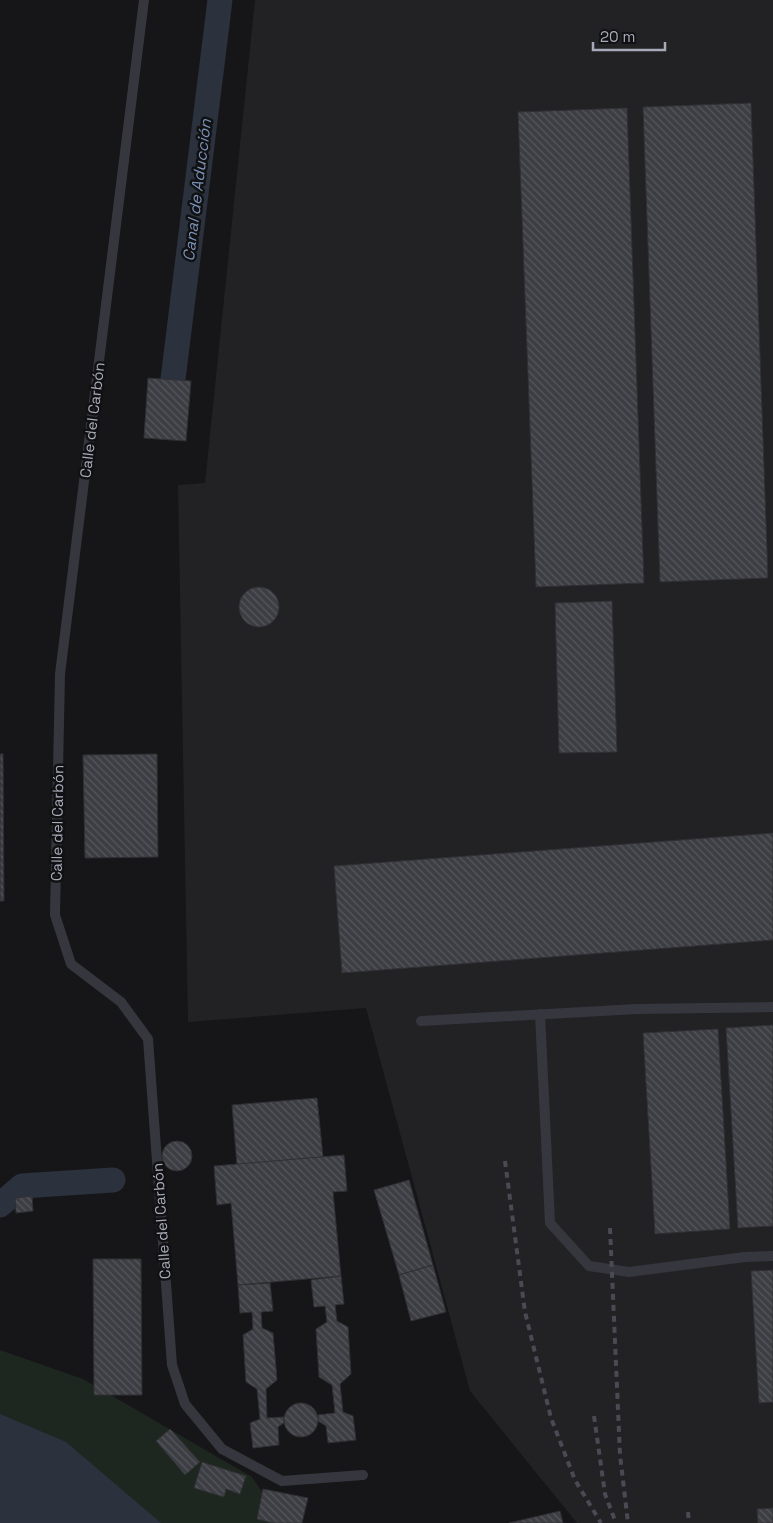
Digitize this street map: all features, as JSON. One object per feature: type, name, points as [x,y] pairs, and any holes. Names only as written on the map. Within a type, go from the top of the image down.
[{"type":"lane","name":"Calle del Carbón","points":[[144,0],[60,674],[54,915],[71,964],[121,1002],[148,1039],[172,1365],[186,1404],[222,1450],[282,1481],[363,1475]]},
{"type":"lane","points":[[421,1021],[637,1009],[773,1007]]},
{"type":"lane","points":[[540,1014],[550,1223],[589,1266],[630,1272],[745,1257],[773,1256]]},
{"type":"shaded area","points":[[255,0],[773,0],[773,1523],[577,1523],[470,1391],[366,1008],[188,1022],[178,485],[205,483]]},
{"type":"shaded area","points":[[0,1350],[83,1379],[252,1477],[284,1523],[0,1523]]},
{"type":"shaded area","points":[[0,1414],[66,1442],[161,1523],[0,1523]]},
{"type":"building","points":[[751,103],[768,578],[660,582],[643,107]]},
{"type":"building","points":[[627,108],[644,583],[536,587],[518,112]]},
{"type":"building","points":[[148,378],[191,381],[186,441],[144,438]]},
{"type":"building","points":[[263,587],[270,590],[276,596],[279,607],[278,615],[270,624],[263,627],[255,627],[248,624],[240,615],[239,603],[242,596],[251,588]]},
{"type":"building","points":[[612,601],[617,752],[559,753],[555,603]]},
{"type":"building","points":[[0,754],[3,754],[4,901],[0,901]]},
{"type":"building","points":[[157,754],[158,857],[85,858],[83,755]]},
{"type":"building","points":[[773,833],[773,940],[342,973],[334,866]]},
{"type":"building","points":[[773,1025],[773,1226],[738,1228],[726,1028]]},
{"type":"building","points":[[718,1029],[730,1229],[655,1234],[643,1033]]},
{"type":"building","points":[[317,1098],[323,1157],[237,1165],[232,1105]]},
{"type":"building","points":[[177,1141],[188,1145],[192,1156],[188,1167],[177,1171],[166,1167],[162,1156],[166,1145]]},
{"type":"building","points":[[344,1155],[347,1191],[333,1192],[341,1276],[238,1285],[231,1203],[217,1205],[214,1166]]},
{"type":"building","points":[[409,1180],[433,1265],[399,1275],[374,1190]]},
{"type":"building","points":[[32,1196],[33,1211],[16,1213],[15,1198]]},
{"type":"building","points":[[93,1259],[141,1259],[142,1395],[94,1395]]},
{"type":"building","points":[[433,1265],[446,1312],[411,1321],[399,1275]]},
{"type":"building","points":[[773,1270],[773,1402],[759,1403],[751,1271]]},
{"type":"building","points":[[341,1276],[344,1304],[335,1305],[337,1321],[348,1327],[351,1374],[340,1384],[343,1412],[353,1416],[356,1440],[328,1443],[326,1426],[318,1421],[318,1415],[335,1413],[332,1385],[319,1377],[316,1329],[327,1322],[325,1306],[314,1307],[311,1280]]},
{"type":"building","points":[[270,1283],[273,1311],[261,1312],[262,1328],[273,1333],[277,1380],[266,1389],[267,1418],[284,1417],[285,1422],[278,1427],[279,1445],[253,1448],[250,1423],[260,1419],[257,1389],[246,1382],[243,1335],[253,1329],[252,1312],[240,1313],[238,1285]]},
{"type":"building","points":[[301,1403],[313,1408],[318,1420],[313,1432],[301,1437],[289,1432],[284,1420],[289,1408]]},
{"type":"building","points":[[170,1429],[200,1462],[185,1475],[156,1441]]},
{"type":"building","points":[[202,1462],[246,1476],[240,1494],[226,1489],[224,1497],[194,1488]]},
{"type":"building","points":[[263,1489],[308,1498],[302,1523],[273,1523],[257,1519]]},
{"type":"building","points":[[773,1508],[773,1523],[758,1523],[757,1509]]},
{"type":"building","points":[[560,1511],[563,1523],[509,1523]]},
{"type":"waterway","name":"Canal de Aducción","points":[[173,379],[220,0]]},
{"type":"waterway","points":[[0,1205],[22,1186],[113,1180]]},
{"type":"railway","points":[[505,1161],[525,1312],[551,1418],[575,1480],[601,1523]]},
{"type":"railway","points":[[610,1228],[620,1455],[628,1523]]},
{"type":"railway","points":[[594,1416],[605,1494],[616,1523]]},
{"type":"railway","points":[[688,1512],[689,1523]]}]
